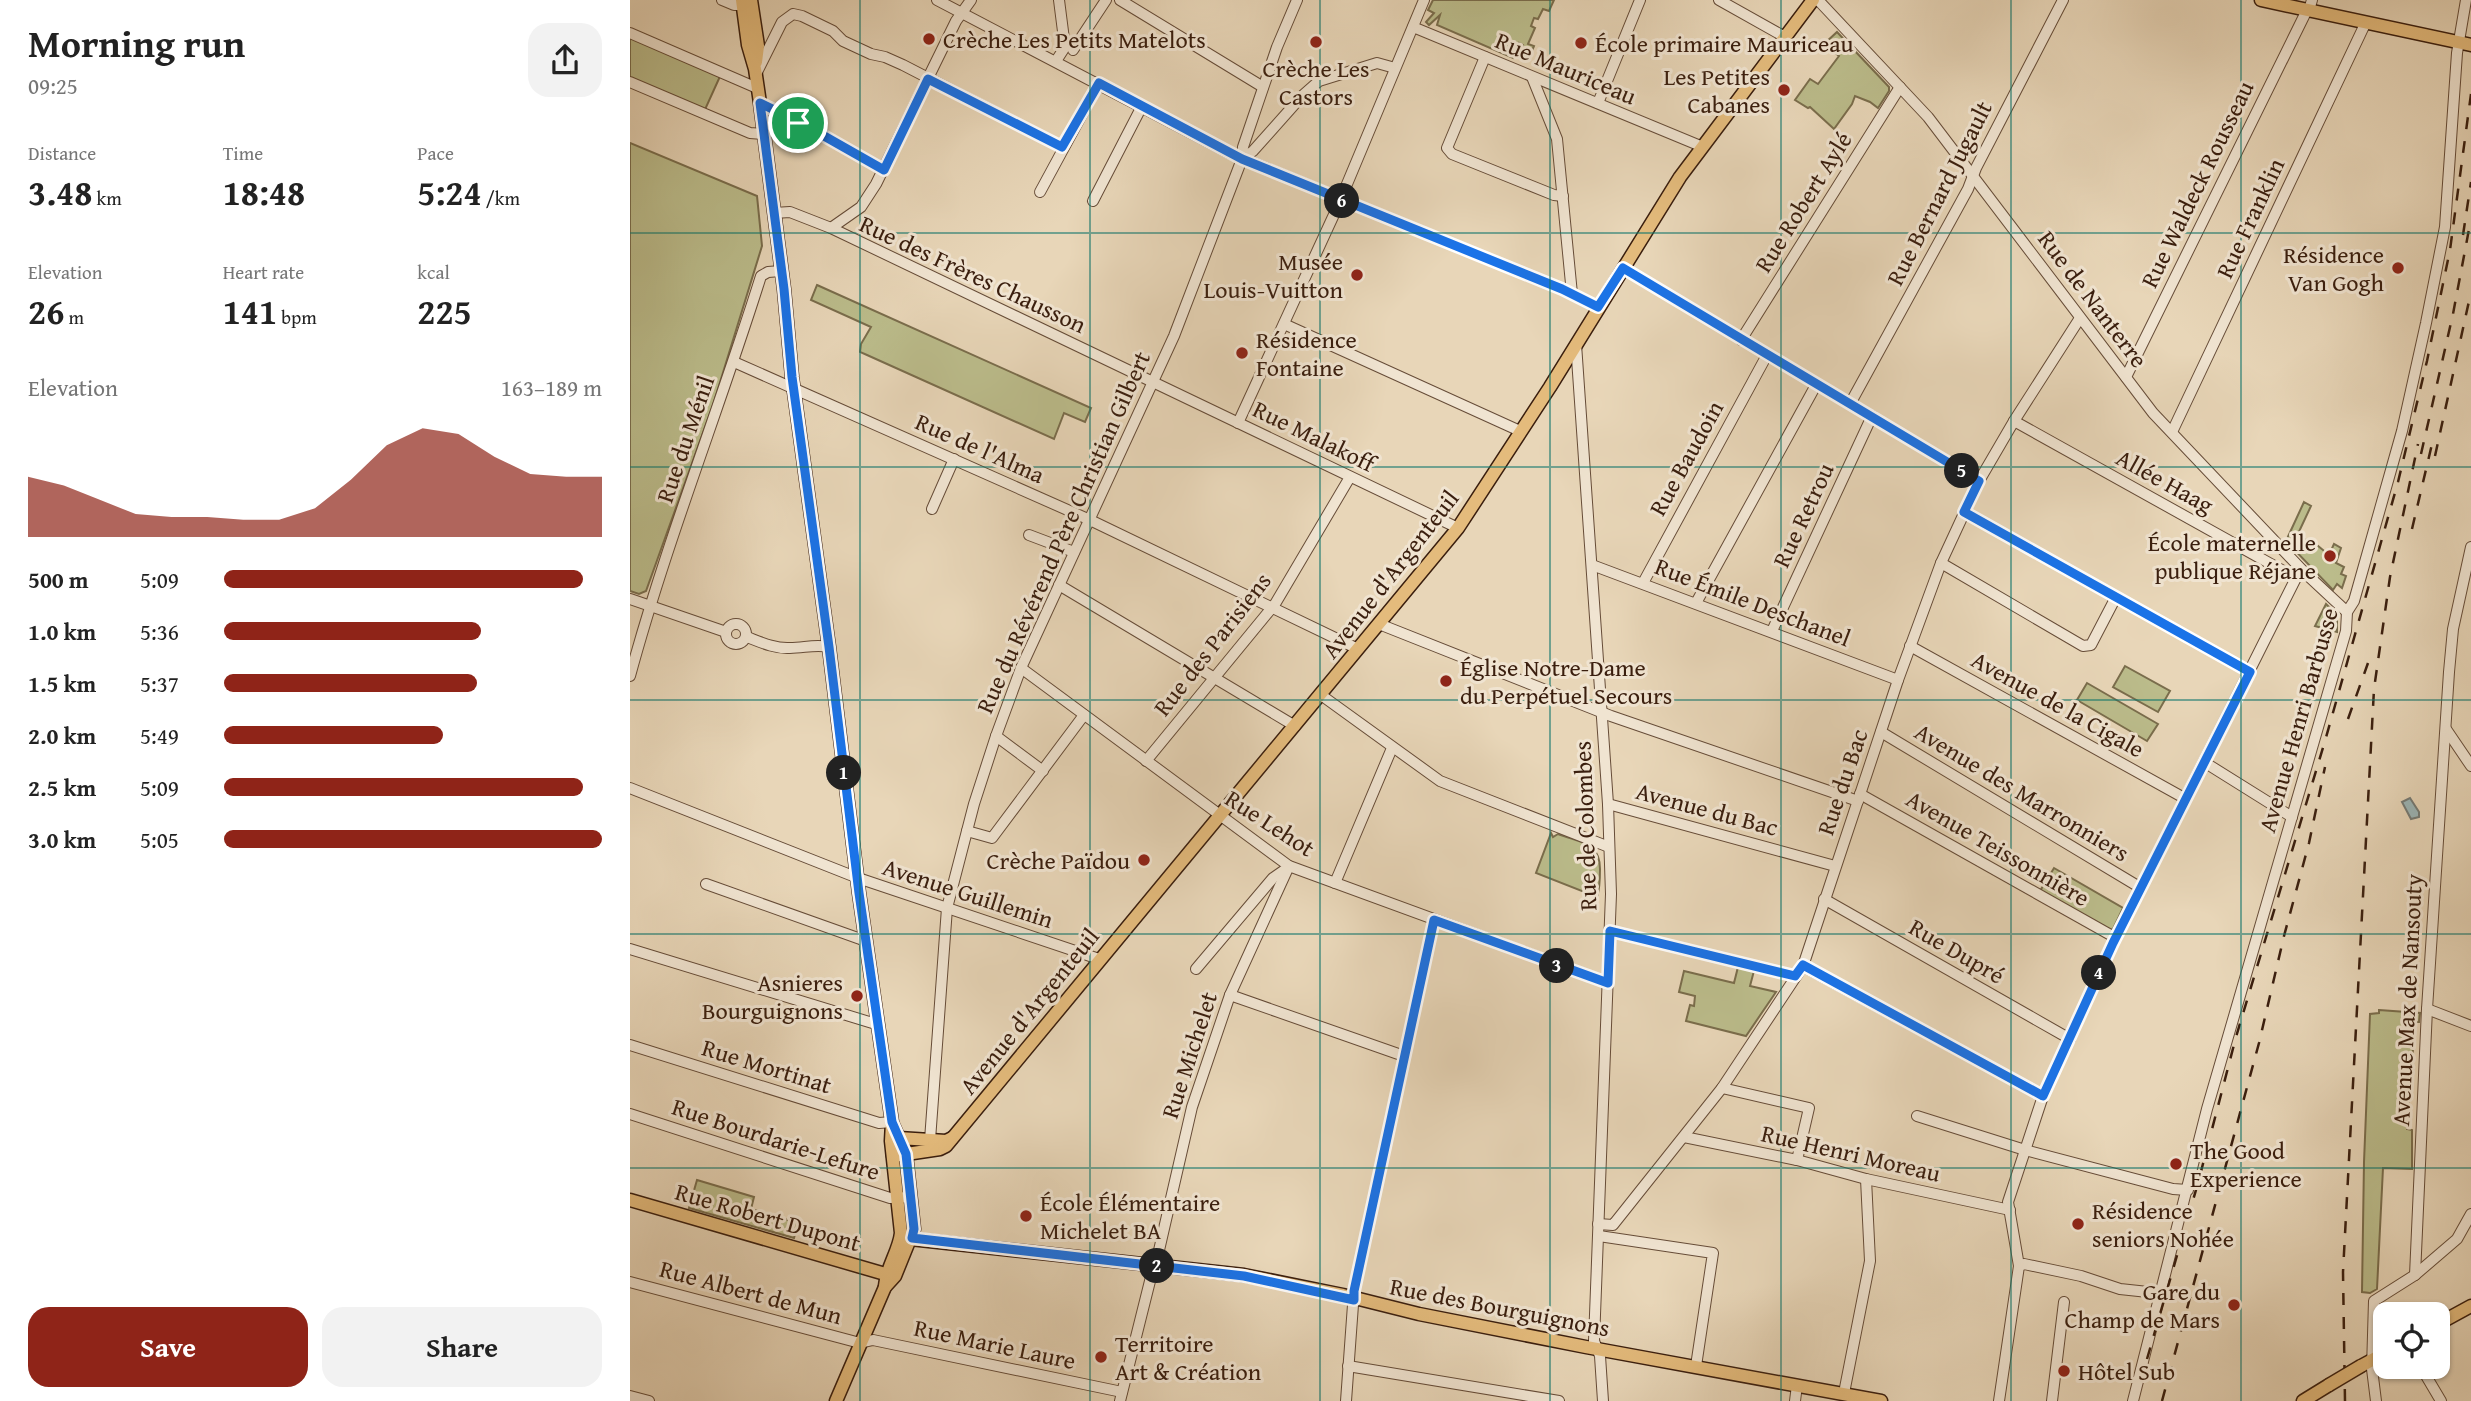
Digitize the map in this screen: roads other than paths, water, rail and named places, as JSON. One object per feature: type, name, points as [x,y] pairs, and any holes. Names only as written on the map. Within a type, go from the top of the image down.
[{"type":"main road","name":"Avenue d'Argenteuil","points":[[900,1155],[942,1149],[952,1138],[1458,528],[1680,177],[1812,0]]},
{"type":"main road","points":[[2261,0],[2309,7],[2465,44]]},
{"type":"main road","points":[[747,2],[748,45],[760,103],[794,389],[866,940],[892,1122],[900,1155],[904,1198],[914,1229],[906,1238],[836,1401]]},
{"type":"main road","points":[[895,1140],[944,1141],[952,1138]]},
{"type":"main road","name":"Rue Robert Dupont","points":[[630,1200],[890,1274]]},
{"type":"main road","name":"Rue des Bourguignons","points":[[906,1238],[1244,1276],[1597,1348],[1881,1401]]},
{"type":"main road","points":[[2450,1317],[2471,1306]]},
{"type":"main road","points":[[2304,1401],[2373,1360]]},
{"type":"street","points":[[722,0],[747,2]]},
{"type":"street","points":[[937,0],[1242,159],[1598,307]]},
{"type":"street","points":[[831,229],[861,207],[884,170],[928,79],[971,0]]},
{"type":"street","points":[[1059,0],[1069,49],[1074,54],[1067,67]]},
{"type":"street","points":[[1056,61],[1069,49],[1105,0]]},
{"type":"street","points":[[1120,0],[1263,87]]},
{"type":"street","name":"Rue du Révérend Père Christian Gilbert","points":[[930,1140],[947,908],[996,736],[1021,668],[1186,308],[1242,159],[1243,147],[1263,87],[1297,0]]},
{"type":"street","points":[[1238,423],[1340,200],[1424,0]]},
{"type":"street","points":[[1598,103],[1640,0]]},
{"type":"street","points":[[1719,0],[1785,37]]},
{"type":"street","name":"Rue de Nanterre","points":[[1818,0],[1942,135],[2153,413],[2300,575],[2347,612]]},
{"type":"street","name":"Rue Bernard Jugault","points":[[1850,404],[1973,177],[2063,0]]},
{"type":"street","name":"Avenue Henri Barbusse","points":[[2133,1401],[2207,1109],[2346,631],[2347,612],[2354,601],[2402,431],[2445,227],[2465,44],[2466,0]]},
{"type":"street","name":"Rue Waldeck Rousseau","points":[[2126,377],[2309,7]]},
{"type":"street","points":[[630,33],[756,77],[782,22],[789,16],[798,14],[833,31],[843,41],[871,54],[885,57],[1062,147]]},
{"type":"street","name":"Rue Franklin","points":[[2172,432],[2366,22]]},
{"type":"street","name":"Rue Mauriceau","points":[[1413,27],[1703,147]]},
{"type":"street","points":[[1485,57],[1447,148],[1452,154],[1553,195],[1563,196]]},
{"type":"street","points":[[1242,159],[1254,151],[1302,96],[1319,81],[1377,63],[1395,68]]},
{"type":"street","points":[[1532,77],[1557,139],[1572,294]]},
{"type":"street","points":[[630,82],[750,133],[763,134]]},
{"type":"street","points":[[1040,192],[1099,83]]},
{"type":"street","name":"Rue Robert Aylé","points":[[1741,340],[1900,87]]},
{"type":"street","points":[[760,103],[884,170]]},
{"type":"street","points":[[1093,201],[1143,106]]},
{"type":"street","name":"Rue des Frères Chausson","points":[[774,213],[790,212],[831,229],[1153,382]]},
{"type":"street","points":[[1623,268],[1979,481]]},
{"type":"street","name":"Rue du Ménil","points":[[630,676],[649,605],[734,362],[761,276],[768,272],[781,271]]},
{"type":"street","name":"Rue du Bac","points":[[1613,1225],[1722,1088],[1803,965],[1898,680],[1941,563],[1979,481],[2080,318]]},
{"type":"street","points":[[1284,324],[1520,431]]},
{"type":"street","name":"Rue de Colombes","points":[[1576,344],[1608,804],[1611,894],[1594,1341],[1600,1356],[1603,1401]]},
{"type":"street","name":"Rue Baudoin","points":[[1643,583],[1767,355]]},
{"type":"street","name":"Rue de l'Alma","points":[[734,362],[1090,520],[1358,649]]},
{"type":"street","name":"Rue Malakoff","points":[[1153,382],[1458,528]]},
{"type":"street","points":[[1696,603],[1816,385]]},
{"type":"street","name":"Rue Retrou","points":[[1772,631],[1872,416]]},
{"type":"street","name":"Allée Haag","points":[[2014,421],[2300,575]]},
{"type":"street","points":[[932,509],[954,459]]},
{"type":"street","name":"Rue des Parisiens","points":[[1146,761],[1271,608],[1350,477]]},
{"type":"street","points":[[1964,512],[2250,672]]},
{"type":"street","points":[[1029,535],[1074,552]]},
{"type":"street","name":"Avenue Max de Nansouty","points":[[2414,1275],[2445,728],[2453,629],[2471,547]]},
{"type":"street","points":[[1941,563],[2083,646],[2091,645],[2116,597]]},
{"type":"street","name":"Rue Émile Deschanel","points":[[1592,565],[1898,680]]},
{"type":"street","points":[[1999,1401],[2020,1266],[2010,1195],[2043,1096],[2116,938],[2300,575]]},
{"type":"street","points":[[1059,586],[1295,726]]},
{"type":"street","points":[[630,599],[726,632],[731,625],[738,624],[745,628],[747,637],[778,648],[815,645],[829,647]]},
{"type":"street","name":"Avenue Teissonnière","points":[[1378,624],[1600,711],[1859,798],[2116,938]]},
{"type":"street","name":"Avenue de la Cigale","points":[[1910,646],[2186,799]]},
{"type":"street","name":"Rue Lehot","points":[[1021,668],[1289,866],[1608,983]]},
{"type":"street","points":[[1321,695],[1440,781],[1609,847]]},
{"type":"street","points":[[967,831],[992,838],[1084,715]]},
{"type":"street","points":[[2445,728],[2471,766]]},
{"type":"street","name":"Avenue des Marronniers","points":[[1881,732],[2141,888]]},
{"type":"street","points":[[996,736],[1043,771]]},
{"type":"street","points":[[1335,883],[1392,748]]},
{"type":"street","points":[[2204,762],[2292,817]]},
{"type":"street","name":"Avenue Guillemin","points":[[630,788],[858,878],[1099,959]]},
{"type":"street","name":"Avenue du Bac","points":[[1608,804],[1835,866]]},
{"type":"street","points":[[1196,969],[1273,878],[1289,866]]},
{"type":"street","name":"Rue Michelet","points":[[1121,1397],[1192,1108],[1230,995],[1289,866]]},
{"type":"street","points":[[706,884],[866,940]]},
{"type":"street","name":"Rue Dupré","points":[[1824,899],[2070,1039]]},
{"type":"street","points":[[1346,1401],[1354,1291],[1434,920]]},
{"type":"street","points":[[1610,931],[1795,976]]},
{"type":"street","points":[[630,949],[879,1025]]},
{"type":"street","points":[[1803,965],[2043,1096]]},
{"type":"street","points":[[1230,995],[1404,1056]]},
{"type":"street","points":[[2427,1009],[2471,1026]]},
{"type":"street","name":"Rue Mortinat","points":[[630,1045],[879,1123],[892,1122]]},
{"type":"street","points":[[1722,1088],[1809,1108],[1797,1160]]},
{"type":"street","name":"Rue Bourdarie-Lefure","points":[[630,1114],[904,1198]]},
{"type":"street","points":[[1917,1116],[2025,1150],[2174,1189],[2188,1190]]},
{"type":"street","name":"Rue Henri Moreau","points":[[1684,1137],[1797,1160],[2010,1210]]},
{"type":"street","points":[[1844,1393],[1870,1261],[1866,1178]]},
{"type":"street","points":[[2376,1401],[2367,1364],[2374,1301],[2414,1275],[2457,1239],[2471,1214]]},
{"type":"street","points":[[1598,1224],[1613,1225],[1616,1238]]},
{"type":"street","points":[[1598,1236],[1713,1252],[1696,1366]]},
{"type":"street","points":[[2020,1266],[2024,1264],[2081,1276],[2120,1289],[2148,1292]]},
{"type":"street","name":"Rue Albert de Mun","points":[[630,1282],[860,1343]]},
{"type":"street","points":[[2052,1401],[2063,1301]]},
{"type":"street","name":"Rue Marie Laure","points":[[860,1343],[873,1340],[1121,1397]]},
{"type":"street","points":[[1348,1366],[1559,1401]]},
{"type":"street","points":[[2428,1379],[2441,1401]]},
{"type":"street","points":[[1795,1401],[1797,1385]]},
{"type":"street","points":[[630,1396],[649,1401]]},
{"type":"water","points":[[2410,798],[2419,812],[2419,817],[2411,819],[2402,802]]},
{"type":"railway","points":[[2147,1359],[2198,1183],[2236,1037],[2325,741],[2398,482],[2450,250],[2471,94]]},
{"type":"railway","points":[[2463,235],[2471,182]]},
{"type":"railway","points":[[2421,454],[2453,314],[2470,224]]},
{"type":"railway","points":[[2435,456],[2471,292]]},
{"type":"railway","points":[[2345,1401],[2343,1272],[2374,689],[2390,577],[2418,444]]},
{"type":"railway","points":[[2412,529],[2432,444]]},
{"type":"railway","points":[[2348,719],[2368,663]]},
{"type":"railway","points":[[2162,1401],[2259,1043],[2309,843],[2325,767]]},
{"type":"place","name":"Crèche Les Petits Matelots","points":[[929,39]]},
{"type":"place","name":"Crèche Les Castors","points":[[1316,42]]},
{"type":"place","name":"École primaire Mauriceau","points":[[1581,43]]},
{"type":"place","name":"Les Petites Cabanes","points":[[1784,90]]},
{"type":"place","name":"Résidence Van Gogh","points":[[2398,268]]},
{"type":"place","name":"Musée Louis-Vuitton","points":[[1357,275]]},
{"type":"place","name":"Résidence Fontaine","points":[[1242,353]]},
{"type":"place","name":"École maternelle publique Réjane","points":[[2330,556]]},
{"type":"place","name":"Église Notre-Dame du Perpétuel Secours","points":[[1446,681]]},
{"type":"place","name":"Crèche Païdou","points":[[1144,860]]},
{"type":"place","name":"Asnieres Bourguignons","points":[[857,996]]},
{"type":"place","name":"The Good Experience","points":[[2176,1164]]},
{"type":"place","name":"École Élémentaire Michelet BA","points":[[1026,1216]]},
{"type":"place","name":"Résidence seniors Nohée","points":[[2078,1224]]},
{"type":"place","name":"Gare du Champ de Mars","points":[[2234,1305]]},
{"type":"place","name":"Territoire Art & Création","points":[[1101,1357]]},
{"type":"place","name":"Hôtel Sub","points":[[2064,1371]]}]
